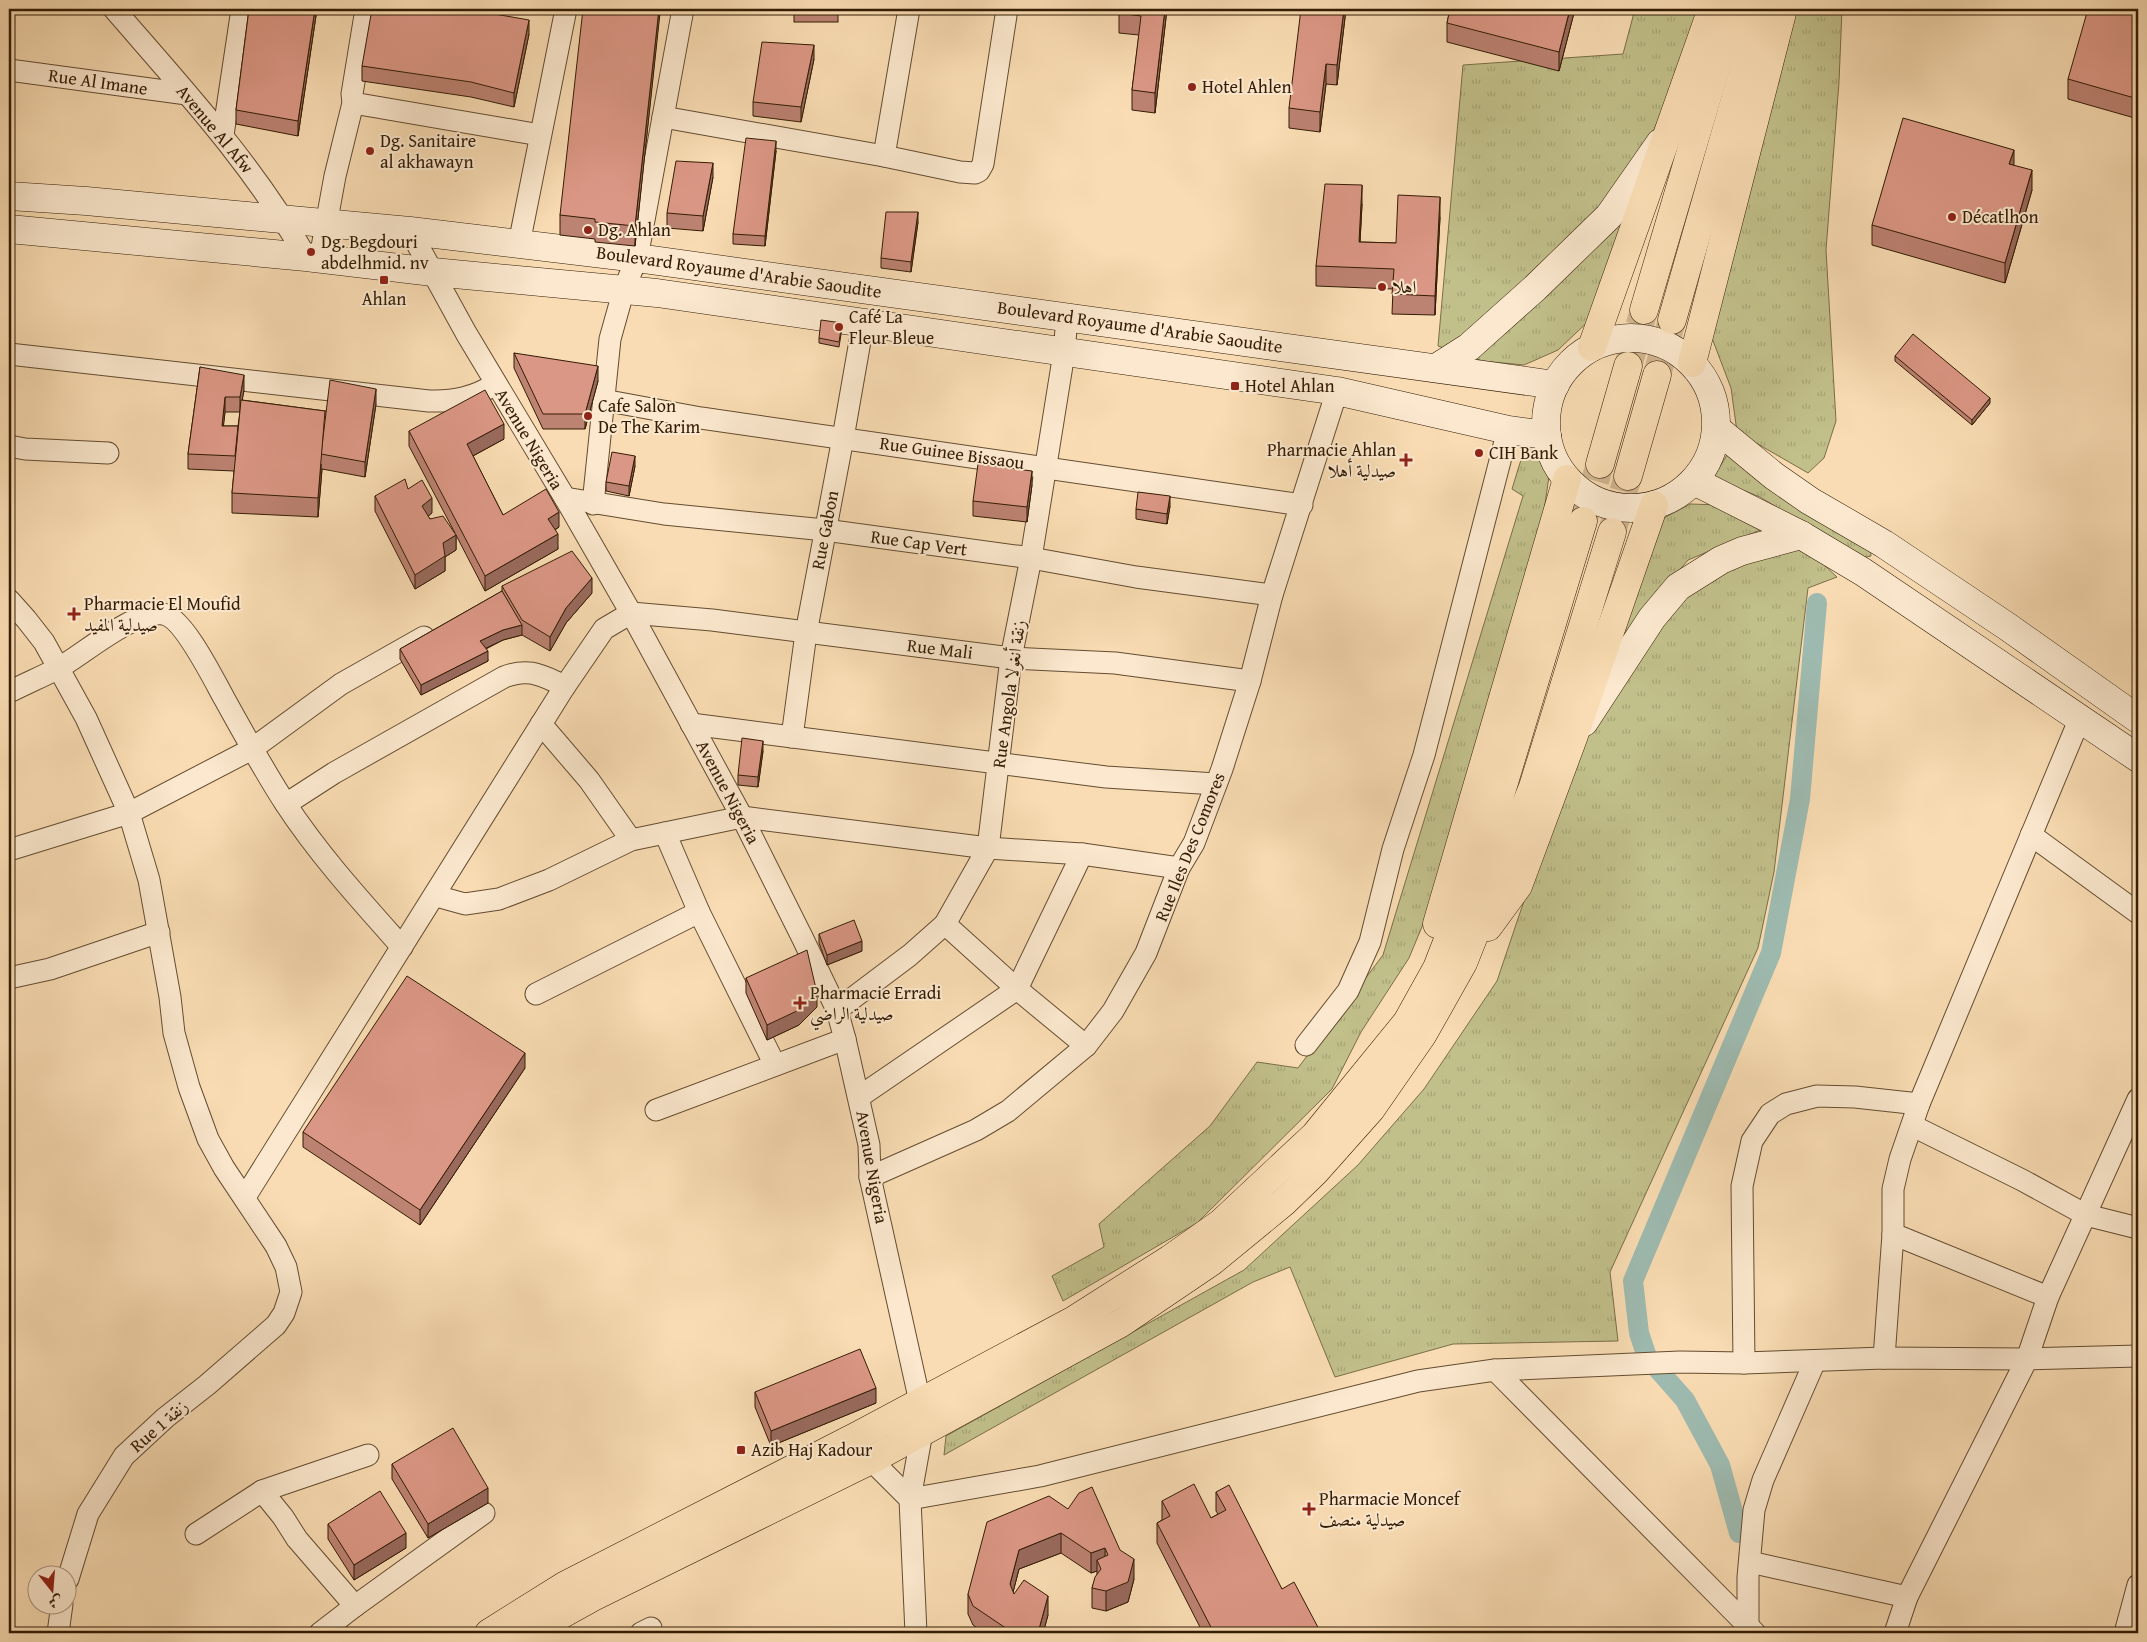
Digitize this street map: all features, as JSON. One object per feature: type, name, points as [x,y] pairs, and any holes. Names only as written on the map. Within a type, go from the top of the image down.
[{"type":"highway","points":[[1592,347],[1712,9]]},
{"type":"highway","points":[[1644,310],[1733,9]]},
{"type":"highway","points":[[1672,320],[1761,9]]},
{"type":"highway","points":[[1692,363],[1783,9]]},
{"type":"highway","points":[[1600,464],[1628,366]]},
{"type":"highway","points":[[1628,476],[1657,375]]},
{"type":"highway","points":[[1407,1022],[1567,479]]},
{"type":"highway","points":[[1462,963],[1518,886],[1573,738],[1654,505]]},
{"type":"highway","points":[[489,1633],[564,1586],[851,1440],[1074,1320],[1163,1264],[1221,1223],[1315,1135],[1407,1022],[1437,968],[1484,845],[1583,522]]},
{"type":"highway","points":[[528,1633],[593,1597],[871,1460],[1121,1323],[1211,1262],[1276,1208],[1315,1172],[1371,1109],[1424,1034],[1462,963],[1533,787],[1612,532]]},
{"type":"main road","points":[[1436,368],[1469,347],[1535,288],[1610,216],[1670,128]]},
{"type":"main road","name":"Boulevard Royaume d'Arabie Saoudite","points":[[9,196],[86,201],[410,231],[637,258],[1555,386]]},
{"type":"main road","name":"Boulevard Royaume d'Arabie Saoudite","points":[[9,229],[313,258],[433,272],[624,289],[1337,391],[1508,430],[1547,435]]},
{"type":"main road","points":[[1645,338],[1671,347],[1692,363],[1707,382],[1715,405],[1717,429],[1711,456],[1694,481],[1676,496],[1654,505],[1630,508],[1607,504],[1586,495],[1567,479],[1551,451],[1547,435],[1547,410],[1555,386],[1570,363],[1592,347],[1618,339],[1645,338]]},
{"type":"main road","points":[[1717,429],[1774,476],[1884,544],[2008,627],[2138,719]]},
{"type":"main road","points":[[1694,481],[1802,535],[1870,576],[2138,758]]},
{"type":"main road","points":[[1573,738],[1652,618],[1678,587],[1721,560],[1742,551],[1802,535]]},
{"type":"street","name":"Avenue Al Afw","points":[[114,9],[223,135],[313,258]]},
{"type":"street","points":[[223,135],[242,9]]},
{"type":"street","points":[[313,258],[325,224],[353,103],[352,94],[366,9]]},
{"type":"street","points":[[519,244],[566,9]]},
{"type":"street","points":[[593,504],[602,400],[610,339],[624,289],[637,258],[683,9]]},
{"type":"street","points":[[884,156],[909,9]]},
{"type":"street","points":[[663,117],[884,156],[960,172],[975,173],[982,168],[1007,9]]},
{"type":"street","points":[[9,52],[16,71]]},
{"type":"street","name":"Rue Al Imane","points":[[16,71],[187,94]]},
{"type":"street","points":[[353,103],[540,135]]},
{"type":"street","name":"Avenue Nigeria","points":[[410,231],[496,384],[565,498],[582,549],[631,613],[742,816],[836,1010],[860,1097],[869,1145],[870,1176],[920,1402]]},
{"type":"street","name":"Rue Angola زنقة أنغولا","points":[[836,1010],[910,955],[945,924],[988,848],[1000,763],[1011,658],[1031,558],[1046,467],[1064,353],[1067,317]]},
{"type":"street","name":"Rue Gabon","points":[[792,737],[806,633],[863,324]]},
{"type":"street","points":[[9,354],[429,401],[461,400],[476,396],[496,384]]},
{"type":"street","name":"Rue Iles Des Comores","points":[[870,1176],[976,1130],[1008,1111],[1086,1046],[1114,1011],[1146,953],[1179,868],[1194,843],[1216,784],[1250,681],[1272,595],[1337,391]]},
{"type":"street","name":"Rue Guinee Bissaou","points":[[602,400],[701,418],[1302,505]]},
{"type":"street","points":[[1306,1046],[1348,991],[1370,942],[1393,849],[1424,755],[1508,430]]},
{"type":"street","points":[[9,446],[25,449],[108,453]]},
{"type":"street","name":"Rue Cap Vert","points":[[565,498],[664,514],[824,530],[1031,558],[1136,577],[1272,595]]},
{"type":"street","points":[[9,600],[44,642],[86,718],[129,813],[149,880],[170,997],[174,1032],[189,1087],[208,1139],[224,1168],[245,1197],[305,1104],[332,1056],[436,896],[565,686],[604,629],[631,613]]},
{"type":"street","name":"Rue Mali","points":[[631,613],[712,620],[1011,658],[1115,663],[1250,681]]},
{"type":"street","points":[[9,692],[58,668],[130,623],[150,614],[165,614],[180,625],[194,645],[252,749],[286,804],[340,876],[402,948]]},
{"type":"street","points":[[9,850],[129,813],[252,749],[341,684],[442,627]]},
{"type":"street","points":[[286,804],[334,773],[504,677],[524,671],[533,672],[565,686]]},
{"type":"street","points":[[1884,1358],[1893,1234],[1893,1189],[1900,1159],[1913,1126],[1919,1104],[2080,718]]},
{"type":"street","points":[[541,724],[588,780],[631,840]]},
{"type":"street","points":[[691,724],[1106,777],[1216,784]]},
{"type":"street","points":[[436,896],[465,904],[500,899],[549,880],[631,840],[742,816],[988,848],[1082,854],[1179,868]]},
{"type":"street","points":[[666,833],[699,912],[775,1065]]},
{"type":"street","points":[[2031,835],[2138,913]]},
{"type":"street","points":[[860,1097],[1017,989],[1082,854]]},
{"type":"street","points":[[536,994],[699,912]]},
{"type":"street","points":[[945,924],[1017,989],[1086,1046]]},
{"type":"street","points":[[9,978],[50,970],[158,932]]},
{"type":"street","points":[[656,1110],[845,1039]]},
{"type":"street","points":[[1744,1363],[1742,1186],[1752,1141],[1770,1114],[1786,1104],[1817,1096],[1855,1097],[1919,1104]]},
{"type":"street","points":[[1895,1633],[1907,1598],[2027,1359],[2048,1296],[2138,1098]]},
{"type":"street","points":[[1913,1126],[2022,1180],[2086,1215],[2138,1228]]},
{"type":"street","name":"Rue 1 زنقة","points":[[73,1564],[88,1514],[124,1456],[165,1418],[207,1385],[276,1325],[284,1313],[291,1292],[286,1267],[276,1246],[245,1197]]},
{"type":"street","points":[[1893,1234],[2048,1296]]},
{"type":"street","points":[[910,1499],[1040,1476],[1418,1381],[1495,1370],[1680,1362],[1744,1363],[1884,1358],[2027,1359],[2138,1356]]},
{"type":"street","points":[[1751,1630],[1750,1562],[1754,1510],[1763,1480],[1815,1360]]},
{"type":"street","points":[[1495,1370],[1751,1630]]},
{"type":"street","points":[[916,1633],[910,1499],[922,1432]]},
{"type":"street","points":[[196,1534],[262,1491],[368,1455]]},
{"type":"street","points":[[871,1460],[910,1499]]},
{"type":"street","points":[[262,1491],[283,1517],[297,1539],[355,1606]]},
{"type":"street","points":[[320,1633],[484,1514]]},
{"type":"street","points":[[1750,1562],[1907,1598]]},
{"type":"street","points":[[2125,1633],[2138,1585]]},
{"type":"street","points":[[58,1633],[61,1614]]},
{"type":"green space","points":[[1635,9],[1705,9],[1699,31],[1651,136],[1596,314],[1558,350],[1524,365],[1483,361],[1438,346],[1463,65],[1623,54]]},
{"type":"green space","points":[[1793,9],[1842,9],[1839,82],[1826,250],[1836,421],[1824,458],[1808,473],[1737,432],[1731,388],[1712,338]]},
{"type":"green space","points":[[1524,450],[1538,450],[1550,469],[1543,518],[1443,876],[1409,958],[1361,1032],[1332,1089],[1197,1223],[1063,1301],[1052,1276],[1104,1247],[1099,1224],[1210,1126],[1257,1062],[1298,1068],[1383,955],[1523,496],[1512,489]]},
{"type":"green space","points":[[1727,455],[1782,496],[1870,547],[1871,556],[1861,558],[1760,497],[1713,478]]},
{"type":"green space","points":[[1690,504],[1721,505],[1765,528],[1688,560],[1647,609],[1591,696],[1664,518]]},
{"type":"green space","points":[[1787,541],[1808,550],[1837,577],[1808,588],[1774,872],[1758,948],[1610,1272],[1618,1341],[1453,1344],[1335,1377],[1290,1267],[1253,1282],[944,1455],[946,1436],[1244,1270],[1358,1165],[1424,1089],[1497,981],[1560,794],[1619,672],[1683,587]]},
{"type":"building","points":[[249,9],[315,9],[298,121],[236,110]]},
{"type":"building","points":[[372,9],[466,9],[529,20],[514,93],[471,82],[362,66]]},
{"type":"building","points":[[583,9],[659,9],[635,226],[595,222],[595,219],[560,215]]},
{"type":"building","points":[[1119,9],[1165,9],[1155,93],[1132,90],[1141,16],[1119,13]]},
{"type":"building","points":[[1301,9],[1344,9],[1337,65],[1326,64],[1320,112],[1289,108]]},
{"type":"building","points":[[1450,9],[1570,9],[1559,52],[1447,23]]},
{"type":"building","points":[[2088,9],[2138,9],[2138,99],[2068,79]]},
{"type":"building","points":[[762,42],[814,45],[801,107],[753,102]]},
{"type":"building","name":"Décatlhon","points":[[1903,118],[2014,150],[2009,164],[2032,170],[2005,263],[1872,225]]},
{"type":"building","points":[[746,138],[776,141],[765,236],[733,234]]},
{"type":"building","points":[[676,161],[713,163],[703,216],[667,213]]},
{"type":"building","points":[[1325,184],[1362,185],[1359,242],[1396,243],[1398,195],[1440,197],[1435,296],[1392,294],[1394,269],[1316,266]]},
{"type":"building","points":[[886,212],[918,212],[911,262],[881,258]]},
{"type":"building","points":[[821,320],[842,323],[839,342],[819,338]]},
{"type":"building","points":[[1913,334],[1990,398],[1972,420],[1895,356]]},
{"type":"building","points":[[514,353],[598,366],[585,414],[543,414]]},
{"type":"building","points":[[200,367],[244,375],[240,397],[225,397],[222,426],[238,426],[235,456],[188,454]]},
{"type":"building","points":[[330,380],[376,389],[365,462],[321,454]]},
{"type":"building","points":[[485,390],[504,424],[467,444],[503,515],[546,489],[559,512],[548,519],[558,534],[485,576],[409,431]]},
{"type":"building","points":[[241,400],[325,411],[318,498],[232,493]]},
{"type":"building","points":[[612,452],[635,456],[629,486],[606,482]]},
{"type":"building","points":[[978,464],[1032,471],[1027,507],[973,501]]},
{"type":"building","points":[[405,479],[408,489],[422,480],[432,498],[422,506],[430,519],[443,516],[456,535],[443,543],[445,556],[415,575],[375,496]]},
{"type":"building","points":[[1138,492],[1170,496],[1167,514],[1136,509]]},
{"type":"building","points":[[572,551],[592,578],[566,608],[550,637],[522,620],[502,586]]},
{"type":"building","points":[[502,591],[522,625],[503,630],[480,641],[488,651],[421,685],[400,649]]},
{"type":"building","points":[[742,738],[763,741],[758,777],[738,775]]},
{"type":"building","points":[[854,920],[862,941],[827,955],[819,934]]},
{"type":"building","points":[[807,950],[817,993],[799,1010],[767,1025],[746,978]]},
{"type":"building","points":[[407,976],[525,1053],[420,1210],[303,1132]]},
{"type":"building","points":[[860,1349],[876,1388],[771,1431],[755,1392]]},
{"type":"building","points":[[453,1428],[488,1488],[428,1524],[392,1464]]},
{"type":"building","points":[[1194,1484],[1211,1518],[1226,1510],[1216,1492],[1229,1485],[1282,1589],[1294,1582],[1321,1633],[1214,1633],[1157,1523],[1170,1516],[1162,1501]]},
{"type":"building","points":[[1092,1487],[1120,1550],[1134,1559],[1128,1582],[1106,1591],[1092,1588],[1095,1577],[1101,1569],[1097,1560],[1108,1555],[1105,1548],[1091,1553],[1061,1533],[1019,1550],[1010,1584],[1014,1594],[1024,1580],[1048,1596],[1038,1633],[1013,1633],[973,1606],[968,1594],[987,1522],[1049,1496],[1068,1509],[1079,1493]]},
{"type":"building","points":[[380,1491],[406,1533],[354,1565],[328,1524]]},
{"type":"waterway","points":[[1739,1533],[1720,1465],[1685,1400],[1647,1357],[1639,1333],[1633,1281],[1771,953],[1800,799],[1817,603]]},
{"type":"tunnel","points":[[1628,366],[1644,310]]},
{"type":"tunnel","points":[[1657,375],[1672,320]]},
{"type":"tunnel","points":[[1583,521],[1600,464]]},
{"type":"tunnel","points":[[1612,532],[1628,476]]},
{"type":"place","name":"Hotel Ahlen","points":[[1192,87]]},
{"type":"place","name":"Dg. Sanitaire al akhawayn","points":[[370,151]]},
{"type":"place","name":"Décatlhon","points":[[1952,217]]},
{"type":"place","name":"Dg. Ahlan","points":[[588,230]]},
{"type":"place","name":"Dg. Begdouri abdelhmid. nv","points":[[311,252]]},
{"type":"place","name":"Ahlan","points":[[384,280]]},
{"type":"place","name":"اهلا","points":[[1382,287]]},
{"type":"place","name":"Café La Fleur Bleue","points":[[839,327]]},
{"type":"place","name":"Hotel Ahlan","points":[[1235,386]]},
{"type":"place","name":"Cafe Salon De The Karim","points":[[588,416]]},
{"type":"place","name":"CIH Bank","points":[[1479,453]]},
{"type":"place","name":"Pharmacie Ahlan صيدلية أهلا","points":[[1406,460]]},
{"type":"place","name":"Pharmacie El Moufid صيدلية المفيد","points":[[74,614]]},
{"type":"place","name":"Pharmacie Erradi صيدلية الراضي","points":[[800,1003]]},
{"type":"place","name":"Azib Haj Kadour","points":[[741,1450]]},
{"type":"place","name":"Pharmacie Moncef صيدلية منصف","points":[[1309,1509]]}]
